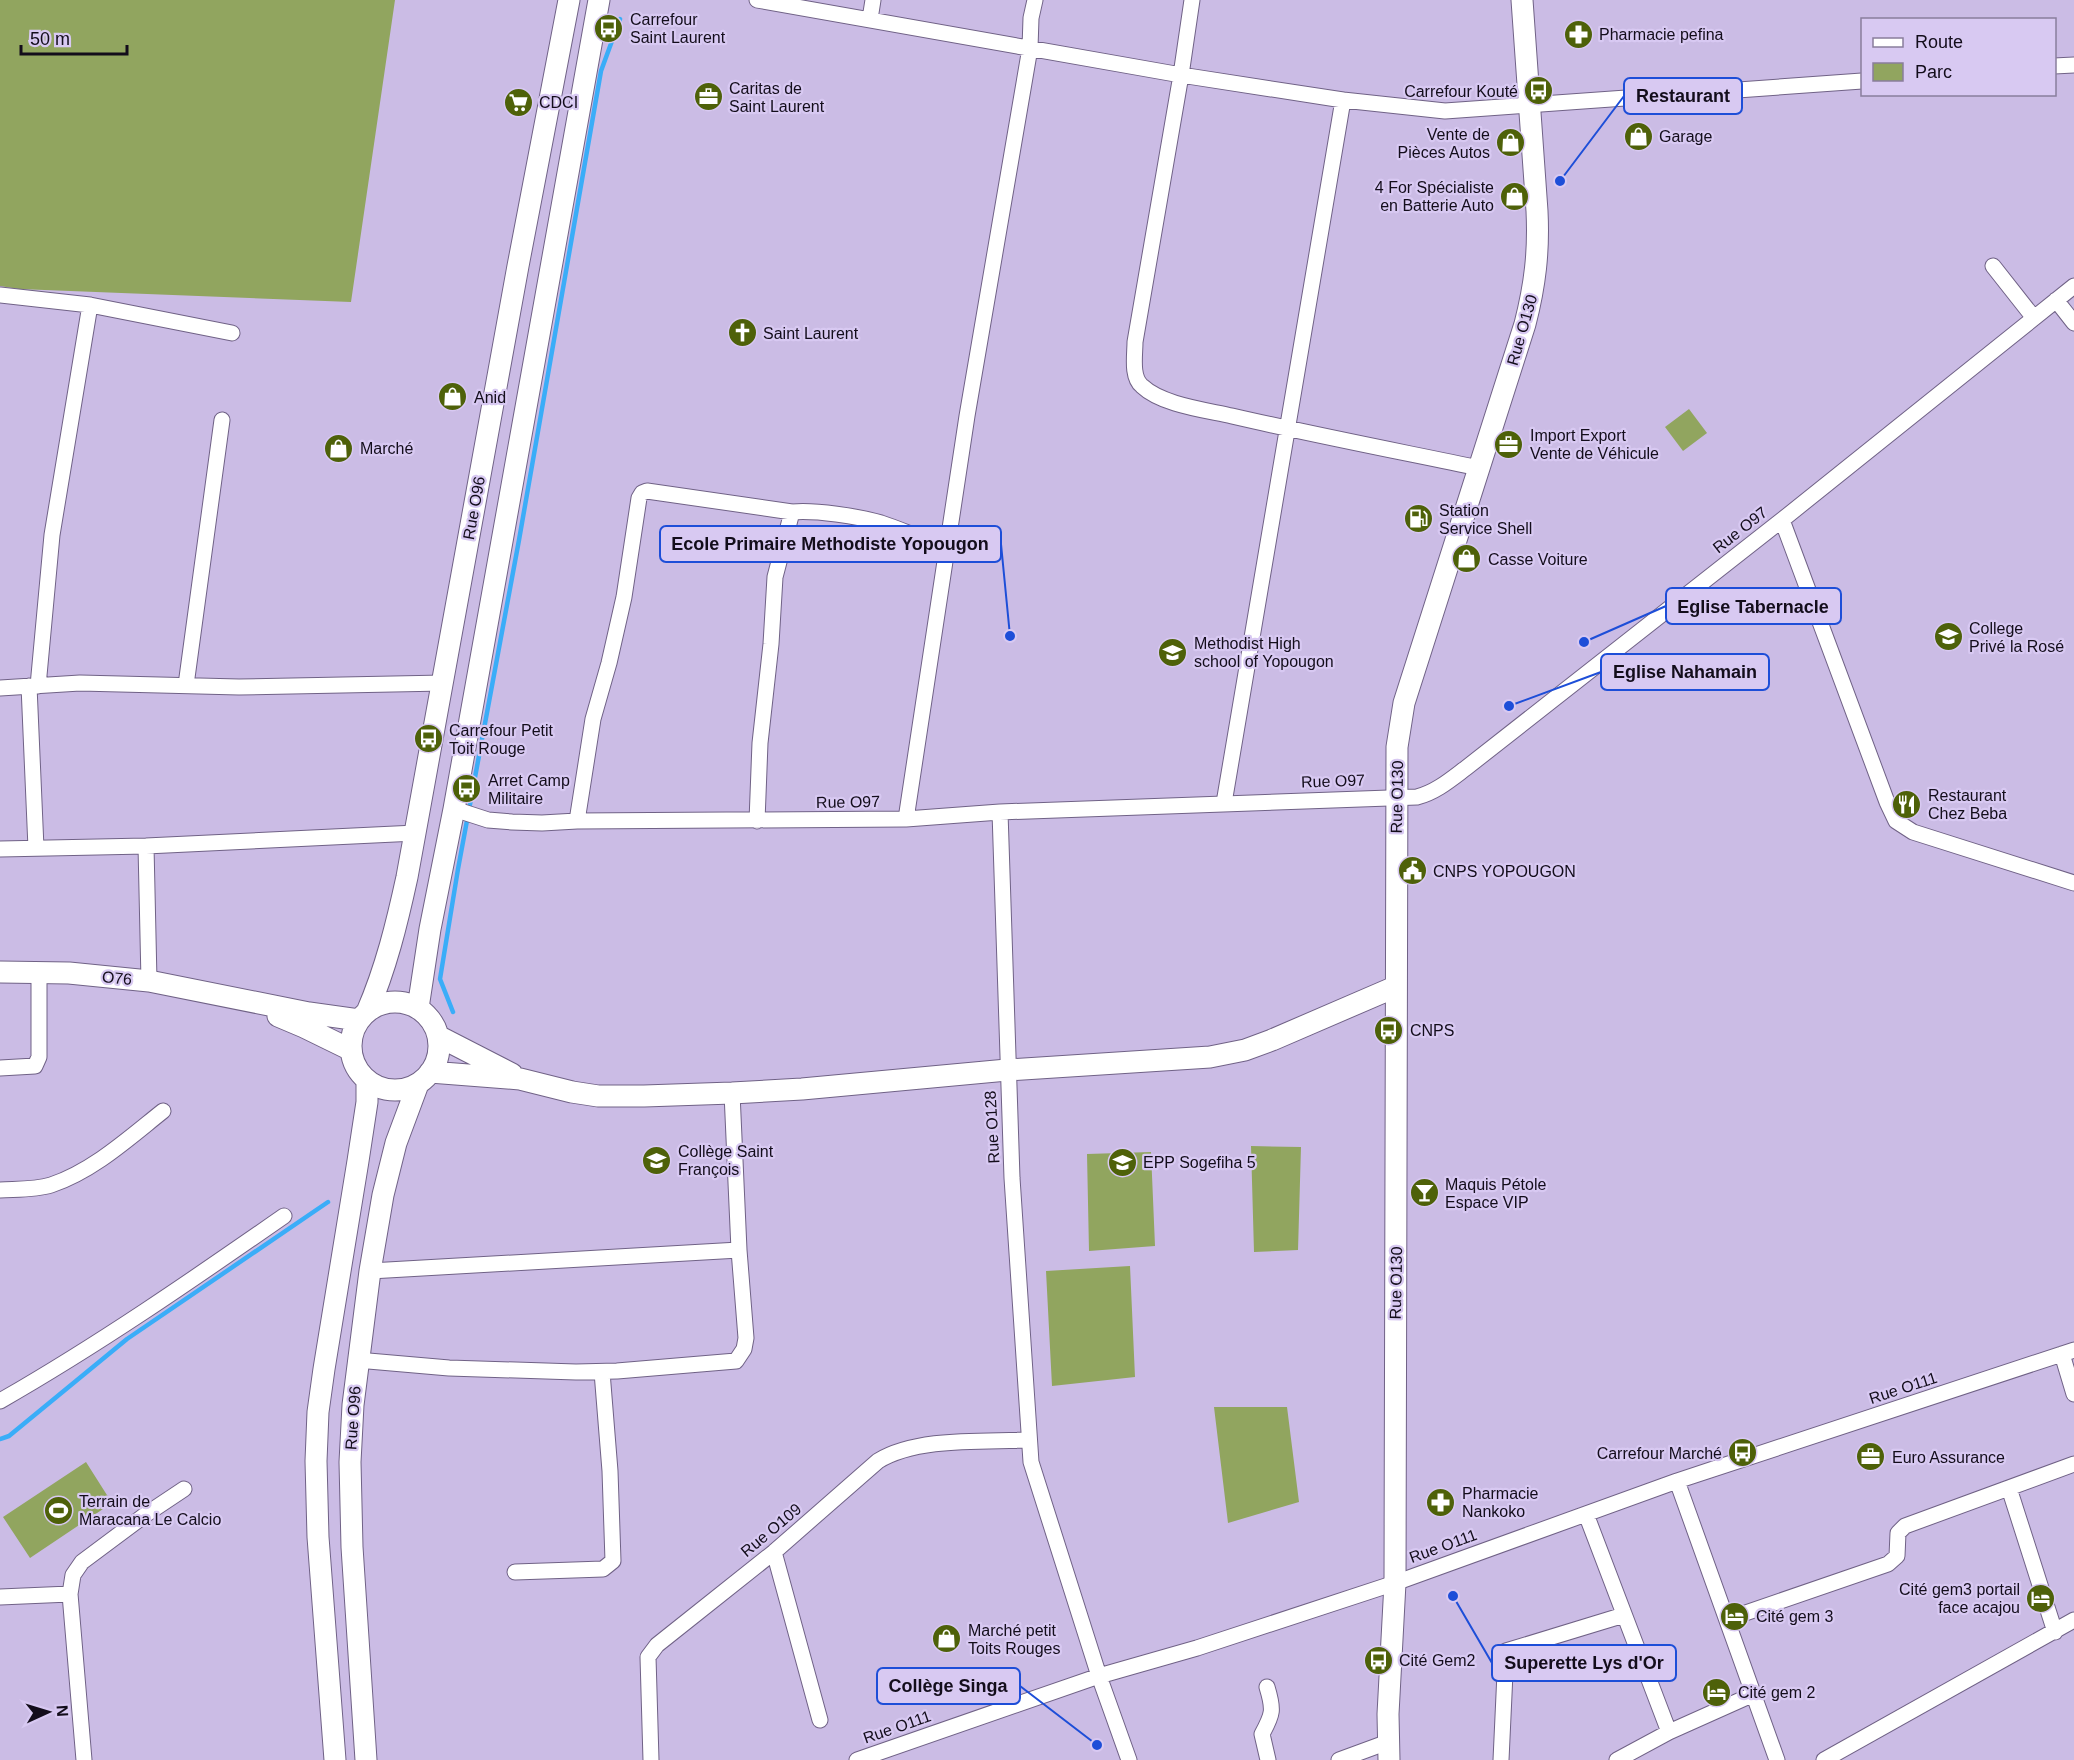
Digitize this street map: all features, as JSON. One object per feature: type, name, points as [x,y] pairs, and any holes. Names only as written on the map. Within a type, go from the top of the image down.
[{"type":"main road","name":"Rue O96","points":[[363,1016],[380,982],[394,937],[416,834],[568,0]]},
{"type":"main road","name":"Rue O96","points":[[418,1008],[429,929],[454,809],[599,0]]},
{"type":"main road","name":"Rue O130","points":[[1389,1751],[1395,1583],[1397,747],[1404,703],[1526,324],[1535,286],[1539,246],[1522,0]]},
{"type":"main road","name":"O76","points":[[0,972],[39,972],[149,981],[232,998]]},
{"type":"main road","points":[[424,1078],[438,1055],[438,1036],[427,1016],[418,1008],[398,1002],[376,1006],[363,1016],[354,1029],[351,1050],[354,1062],[367,1080],[376,1086],[397,1090],[424,1078],[520,1079],[598,1096],[732,1093],[1007,1070],[1210,1057],[1245,1050],[1395,987]]},
{"type":"main road","points":[[232,998],[363,1016]]},
{"type":"main road","points":[[232,998],[304,1027],[351,1050]]},
{"type":"main road","points":[[438,1036],[520,1079]]},
{"type":"main road","name":"Rue O96","points":[[366,1760],[351,1537],[350,1462],[353,1405],[357,1360],[383,1195],[394,1154],[424,1078]]},
{"type":"main road","name":"Rue O96","points":[[335,1760],[318,1537],[316,1461],[318,1412],[367,1102],[367,1080]]},
{"type":"street","points":[[757,0],[1181,75],[1343,100],[1445,111],[1861,81]]},
{"type":"street","points":[[870,19],[873,0]]},
{"type":"street","points":[[906,819],[967,416],[1030,48],[1031,18],[1035,0]]},
{"type":"street","points":[[1192,0],[1135,342],[1136,376],[1142,387],[1174,403],[1287,429],[1479,468]]},
{"type":"street","points":[[2056,66],[2074,65]]},
{"type":"street","points":[[1224,803],[1343,100]]},
{"type":"street","points":[[1993,266],[2034,318]]},
{"type":"street","name":"Rue O97","points":[[454,809],[488,820],[542,824],[578,821],[906,819],[1000,812],[1417,797],[1439,789],[1782,520],[2074,286]]},
{"type":"street","points":[[0,295],[90,305],[232,333]]},
{"type":"street","points":[[2056,300],[2074,323]]},
{"type":"street","points":[[36,848],[33,686],[52,535],[90,305]]},
{"type":"street","points":[[186,685],[222,420]]},
{"type":"street","points":[[578,821],[593,719],[624,597],[639,498],[642,493],[647,491],[792,512],[811,511],[878,522],[947,547]]},
{"type":"street","points":[[757,821],[760,743],[771,644],[775,577],[792,512]]},
{"type":"street","points":[[1782,520],[1896,821],[1913,832],[2074,883]]},
{"type":"street","points":[[0,688],[80,683],[270,687],[444,683]]},
{"type":"street","name":"Rue O128","points":[[1000,812],[1007,1070],[1016,1246],[1028,1395],[1028,1440],[1031,1462],[1099,1676],[1129,1760]]},
{"type":"street","points":[[0,849],[146,846],[416,834]]},
{"type":"street","points":[[146,846],[149,981]]},
{"type":"street","points":[[0,1068],[35,1066],[39,1057],[39,972]]},
{"type":"street","points":[[357,1360],[449,1368],[602,1372],[736,1361],[744,1349],[746,1338],[739,1250],[732,1093]]},
{"type":"street","points":[[0,1190],[49,1185],[67,1178],[101,1159],[163,1111]]},
{"type":"street","points":[[0,1401],[35,1381],[200,1274],[284,1216]]},
{"type":"street","points":[[370,1271],[739,1250]]},
{"type":"street","points":[[2068,1352],[2074,1394]]},
{"type":"street","name":"Rue O111","points":[[857,1760],[1099,1676],[1197,1648],[1395,1583],[1677,1481],[2068,1352]]},
{"type":"street","points":[[515,1572],[603,1569],[613,1560],[610,1471],[602,1372]]},
{"type":"street","name":"Rue O109","points":[[651,1760],[648,1657],[657,1645],[774,1552],[879,1461],[891,1454],[928,1445],[1028,1440]]},
{"type":"street","points":[[1728,1619],[1888,1564],[1898,1556],[1898,1533],[1905,1526],[2074,1464]]},
{"type":"street","points":[[1677,1481],[1777,1760]]},
{"type":"street","points":[[2009,1488],[2055,1632]]},
{"type":"street","points":[[84,1760],[70,1594],[73,1575],[82,1562],[184,1489]]},
{"type":"street","points":[[1586,1514],[1669,1732]]},
{"type":"street","points":[[774,1552],[820,1719]]},
{"type":"street","points":[[0,1597],[70,1594]]},
{"type":"street","points":[[1501,1760],[1506,1651],[1624,1615]]},
{"type":"street","points":[[1824,1760],[2074,1620]]},
{"type":"street","points":[[1267,1687],[1272,1715],[1262,1734],[1268,1760]]},
{"type":"street","points":[[1617,1760],[1669,1732],[1754,1694]]},
{"type":"street","points":[[1339,1760],[1389,1751]]},
{"type":"green space","points":[[0,0],[395,0],[351,302],[19,289],[0,286]]},
{"type":"green space","points":[[1689,409],[1707,433],[1683,451],[1665,427]]},
{"type":"green space","points":[[1251,1146],[1301,1147],[1298,1250],[1254,1252]]},
{"type":"green space","points":[[1151,1152],[1155,1246],[1089,1251],[1087,1154]]},
{"type":"green space","points":[[1130,1266],[1135,1377],[1052,1386],[1046,1271]]},
{"type":"green space","points":[[1214,1407],[1287,1407],[1299,1502],[1228,1523]]},
{"type":"green space","name":"Terrain de Maracana Le Calcio","points":[[86,1462],[112,1503],[30,1558],[3,1517]]},
{"type":"waterway","points":[[453,1012],[440,979],[458,869],[519,540],[601,71],[620,19]]},
{"type":"waterway","points":[[0,1439],[9,1436],[127,1339],[328,1202]]},
{"type":"place","name":"Carrefour Saint Laurent","points":[[609,28]]},
{"type":"place","name":"Pharmacie pefina","points":[[1578,34]]},
{"type":"place","name":"Carrefour Kouté","points":[[1539,91]]},
{"type":"place","name":"Caritas de Saint Laurent","points":[[708,97]]},
{"type":"place","name":"CDCI","points":[[518,102]]},
{"type":"place","name":"Garage","points":[[1638,136]]},
{"type":"place","name":"Vente de Pièces Autos","points":[[1511,143]]},
{"type":"place","name":"Restaurant","points":[[1560,181]]},
{"type":"place","name":"4 For Spécialiste en Batterie Auto","points":[[1515,196]]},
{"type":"place","name":"Saint Laurent","points":[[742,333]]},
{"type":"place","name":"Anid","points":[[453,397]]},
{"type":"place","name":"Import Export Vente de Véhicule","points":[[1509,444]]},
{"type":"place","name":"Marché","points":[[339,448]]},
{"type":"place","name":"Station Service Shell","points":[[1418,519]]},
{"type":"place","name":"Casse Voiture","points":[[1467,559]]},
{"type":"place","name":"Ecole Primaire Methodiste Yopougon","points":[[1010,636]]},
{"type":"place","name":"College Privé la Rosé","points":[[1948,637]]},
{"type":"place","name":"Eglise Tabernacle","points":[[1584,642]]},
{"type":"place","name":"Methodist High school of Yopougon","points":[[1173,652]]},
{"type":"place","name":"Eglise Nahamain","points":[[1509,706]]},
{"type":"place","name":"Carrefour Petit Toit Rouge","points":[[428,739]]},
{"type":"place","name":"Arret Camp Militaire","points":[[467,789]]},
{"type":"place","name":"Restaurant Chez Beba","points":[[1907,804]]},
{"type":"place","name":"CNPS YOPOUGON","points":[[1412,871]]},
{"type":"place","name":"CNPS","points":[[1389,1030]]},
{"type":"place","name":"Collège Saint François","points":[[657,1160]]},
{"type":"place","name":"EPP Sogefiha 5","points":[[1122,1162]]},
{"type":"place","name":"Maquis Pétole Espace VIP","points":[[1424,1193]]},
{"type":"place","name":"Carrefour Marché","points":[[1743,1453]]},
{"type":"place","name":"Euro Assurance","points":[[1871,1457]]},
{"type":"place","name":"Pharmacie Nankoko","points":[[1441,1502]]},
{"type":"place","name":"Terrain de Maracana Le Calcio","points":[[58,1510]]},
{"type":"place","name":"Superette Lys d'Or","points":[[1453,1596]]},
{"type":"place","name":"Cité gem3 portail face acajou","points":[[2041,1598]]},
{"type":"place","name":"Cité gem 3","points":[[1735,1616]]},
{"type":"place","name":"Marché petit Toits Rouges","points":[[947,1639]]},
{"type":"place","name":"Cité Gem2","points":[[1378,1660]]},
{"type":"place","name":"Cité gem 2","points":[[1717,1692]]},
{"type":"place","name":"Collège Singa","points":[[1097,1745]]}]
